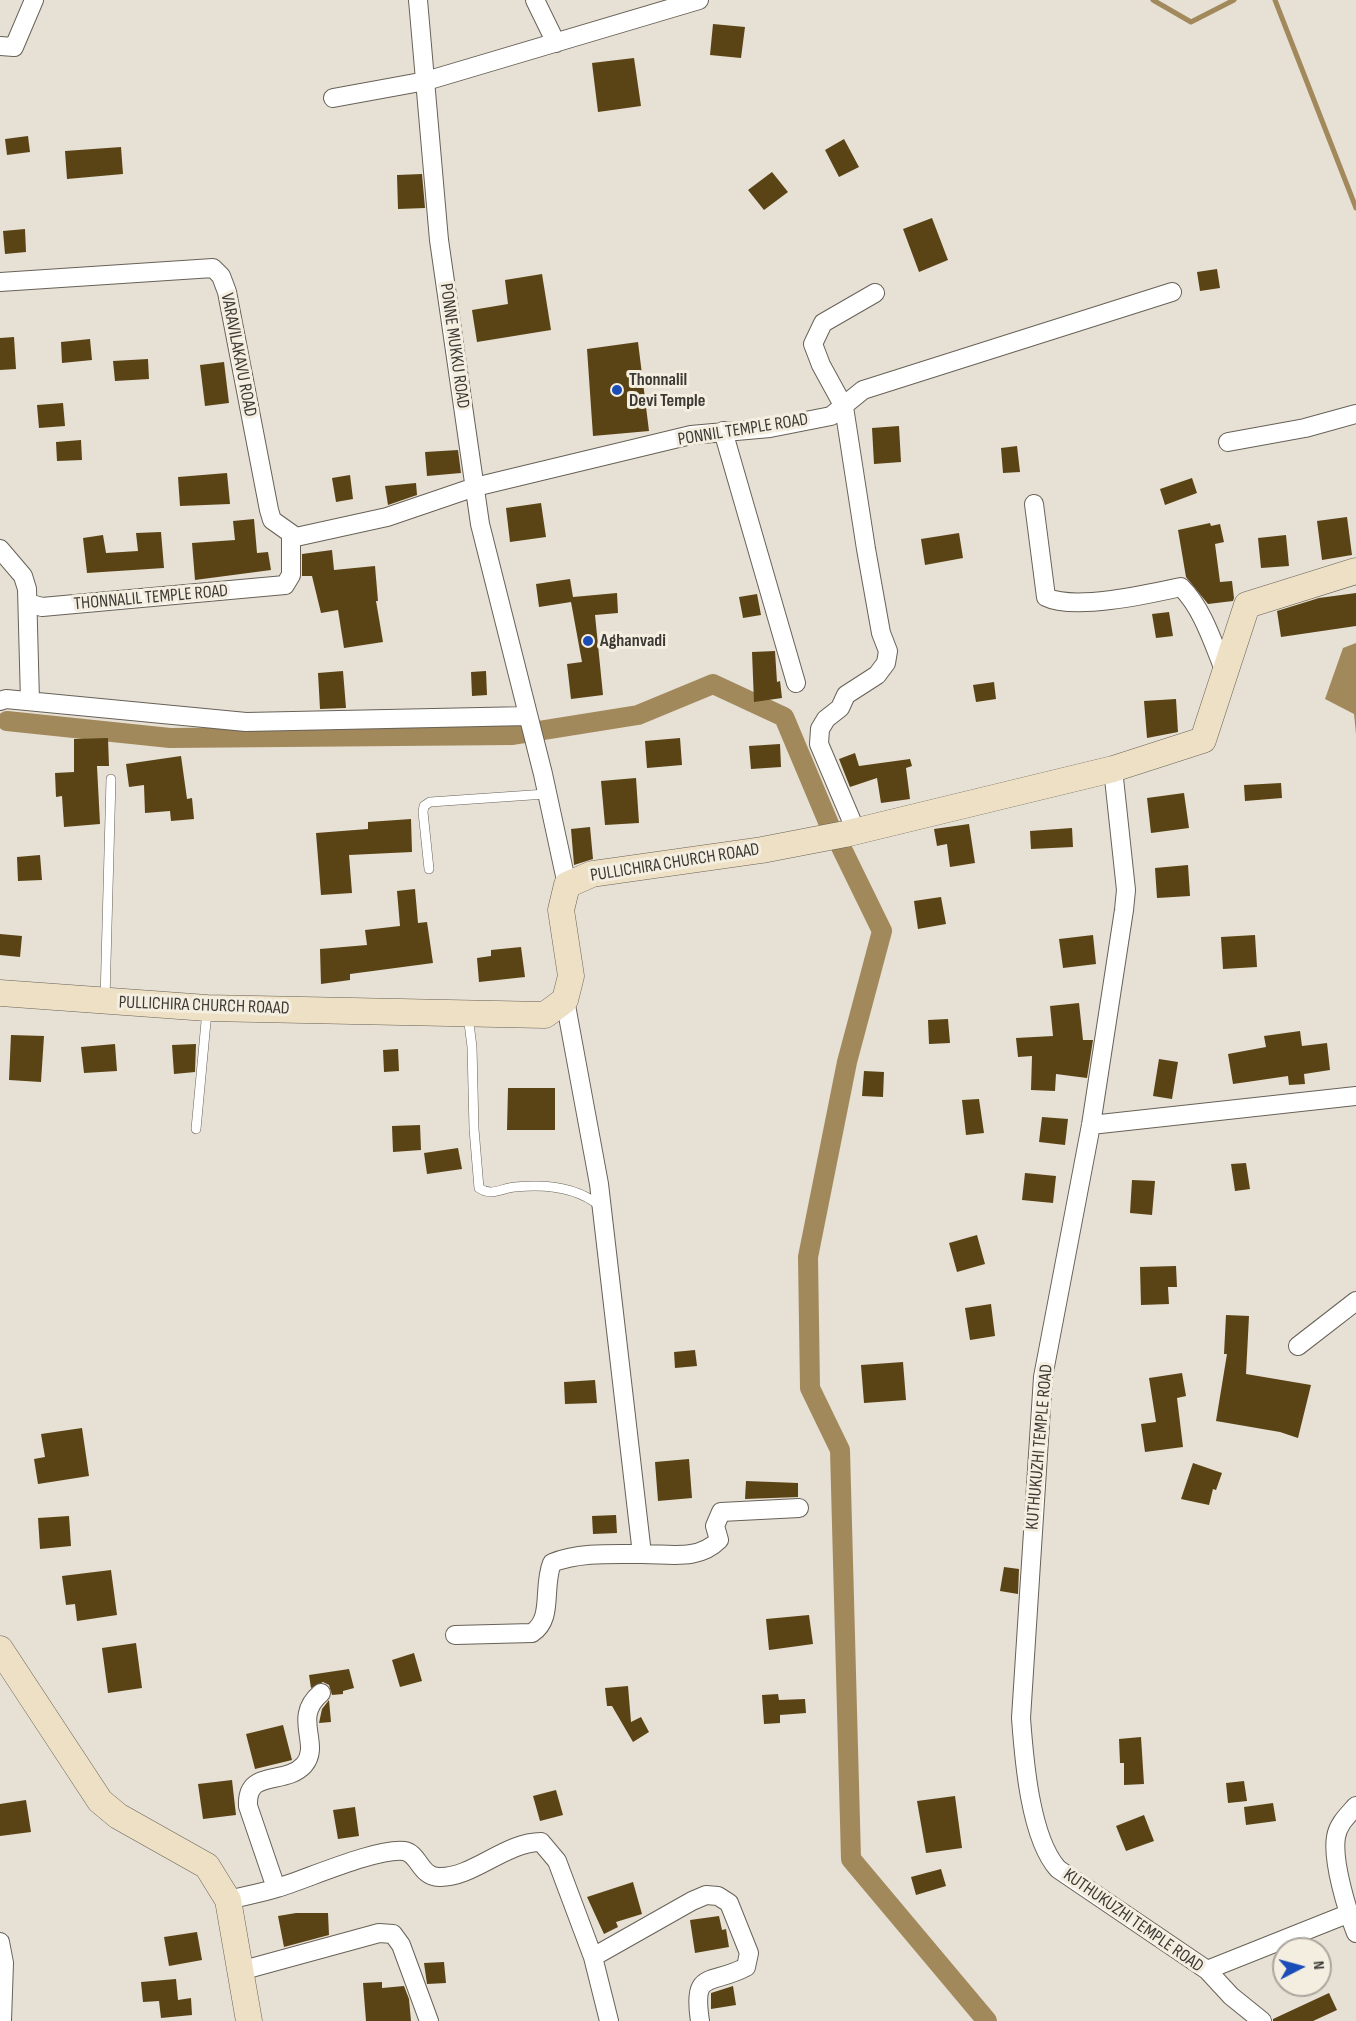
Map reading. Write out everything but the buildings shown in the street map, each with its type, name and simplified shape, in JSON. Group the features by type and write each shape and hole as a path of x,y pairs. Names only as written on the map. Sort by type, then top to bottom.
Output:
{"main road":[{"name":"PULLICHIRA CHURCH ROAAD","path":"0,993 207,1008 545,1015 565,1000 571,976 561,910 567,885 592,874 762,850 856,831 1113,769 1203,740 1247,605 1356,571"},
{"path":"0,1649 100,1801 118,1816 207,1866 228,1900 249,2021"}],"street":[{"path":"0,46 14,47 33,0"},
{"name":"PONNE MUKKU ROAD","path":"418,0 439,240 480,524 567,885"},
{"path":"535,0 556,43"},
{"path":"333,98 426,81 699,0"},
{"name":"VARAVILAKAVU ROAD","path":"0,282 213,268 222,276 228,292 272,520 294,535"},
{"name":"PONNIL TEMPLE ROAD","path":"475,487 691,435 770,428 831,416 863,390 1172,292"},
{"path":"856,831 819,744 820,729 826,719 840,708 846,695 877,675 886,663 888,651 881,633 844,407 821,366 813,345 823,323 875,293"},
{"path":"1228,442 1305,428 1356,414"},
{"path":"723,431 796,683"},
{"path":"294,535 387,517 475,487"},
{"path":"1034,504 1046,597 1056,602 1075,604 1181,587 1191,596 1200,613 1225,672"},
{"name":"THONNALIL TEMPLE ROAD","path":"28,603 42,607 285,585 291,575 294,535"},
{"path":"0,549 23,576 27,589 30,701"},
{"path":"0,701 6,699 30,701 246,722 528,716"},
{"name":"KUTHUKUZHI TEMPLE ROAD","path":"1113,769 1125,910 1090,1125 1043,1377 1021,1718 1025,1773 1044,1846 1058,1869 1207,1970 1231,1996 1262,2021"},
{"path":"565,1000 602,1208 642,1554"},
{"path":"1090,1125 1356,1096"},
{"path":"1298,1346 1356,1301"},
{"path":"455,1635 532,1633 540,1628 546,1615 546,1578 552,1563 562,1559 608,1554 697,1555 708,1551 719,1540 715,1526 721,1512 799,1508"},
{"path":"276,1888 248,1806 247,1793 254,1784 291,1774 304,1766 310,1756 307,1711 311,1701 321,1693"},
{"path":"1356,1806 1343,1820 1336,1835 1335,1853 1356,1934"},
{"path":"228,1900 276,1888 372,1856 402,1851 411,1853 424,1872 439,1877 471,1869 525,1843 541,1842 557,1860 593,1958 609,2021"},
{"path":"593,1958 692,1901 706,1895 718,1896 729,1903 749,1953 746,1967 708,1980 699,1987 696,1995 700,2021"},
{"path":"1207,1970 1350,1913"},
{"path":"240,1971 379,1933 393,1934 401,1945 429,2021"},
{"path":"0,1942 4,1963 2,2021"}],"lane":[{"path":"105,1002 111,779"},
{"path":"429,869 423,812 424,806 430,802 546,794"},
{"path":"196,1129 207,1008"},
{"path":"468,1013 472,1047 479,1188 491,1193 513,1187 557,1188 590,1198 602,1208"}],"shaded area":[{"path":"1356,643 1356,734 1354,714 1325,699 1343,648"}],"waterway":[{"path":"1153,0 1191,22 1234,0"},
{"path":"1275,0 1356,208"},
{"path":"7,721 170,738 513,735 638,715 713,684 784,717 829,824"},
{"path":"841,847 882,931 847,1062 808,1257 810,1388 840,1450 851,1859 987,2021"}],"place":[{"name":"Thonnalil Devi Temple","path":"617,390"},
{"name":"Aghanvadi","path":"588,641"}]}
